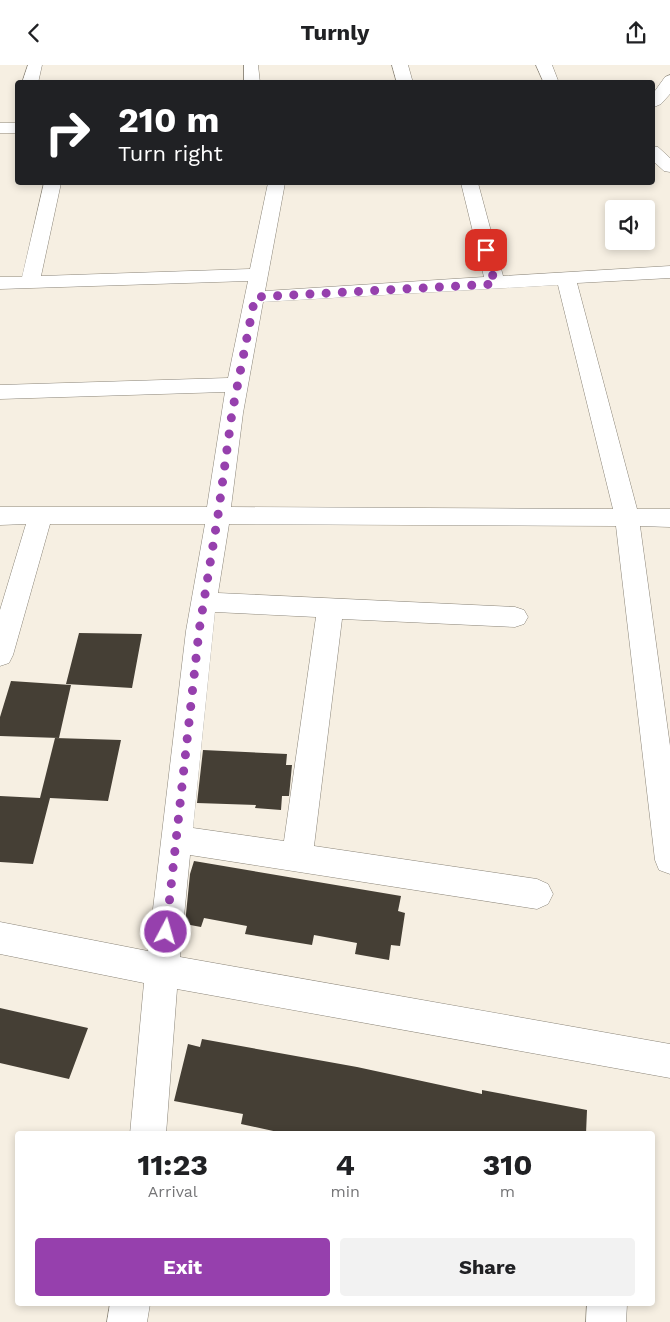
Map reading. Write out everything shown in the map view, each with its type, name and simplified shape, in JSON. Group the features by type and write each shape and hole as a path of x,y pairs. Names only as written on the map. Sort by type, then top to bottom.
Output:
{"street":[{"path":"31,80 35,65"},
{"path":"251,65 252,80"},
{"path":"400,65 404,80"},
{"path":"544,65 551,80"},
{"path":"655,101 667,89 670,80"},
{"path":"0,128 15,128"},
{"path":"655,154 670,167"},
{"path":"30,282 52,185"},
{"path":"148,1131 162,970 198,641 232,413 276,185"},
{"path":"470,185 495,284"},
{"path":"0,283 256,286 495,284 670,272"},
{"path":"566,279 627,517 670,860"},
{"path":"0,392 238,385"},
{"path":"0,516 218,515 670,518"},
{"path":"0,655 40,516"},
{"path":"204,602 515,617"},
{"path":"297,857 330,608"},
{"path":"176,839 537,894"},
{"path":"0,938 162,970 670,1061"},
{"path":"127,1322 130,1306"},
{"path":"606,1322 607,1306"}],"building":[{"path":"79,633 142,634 132,688 66,684"},
{"path":"11,681 71,685 59,738 0,736 0,717"},
{"path":"55,738 121,740 108,801 50,798 33,864 0,862 0,796 40,798"},
{"path":"203,750 287,754 286,765 292,765 289,796 282,796 281,810 255,808 256,805 197,803"},
{"path":"194,861 401,896 398,911 405,913 400,946 391,945 389,960 355,954 357,943 314,935 312,945 245,934 247,926 204,918 201,927 185,924 190,874"},
{"path":"0,1008 88,1028 69,1079 0,1063"},
{"path":"202,1039 357,1067 482,1094 482,1090 587,1110 586,1131 273,1131 241,1124 243,1114 174,1101 188,1044 200,1047"}],"route":[{"path":"166,932 199,631 232,413 255,297 495,284 486,250"}]}
